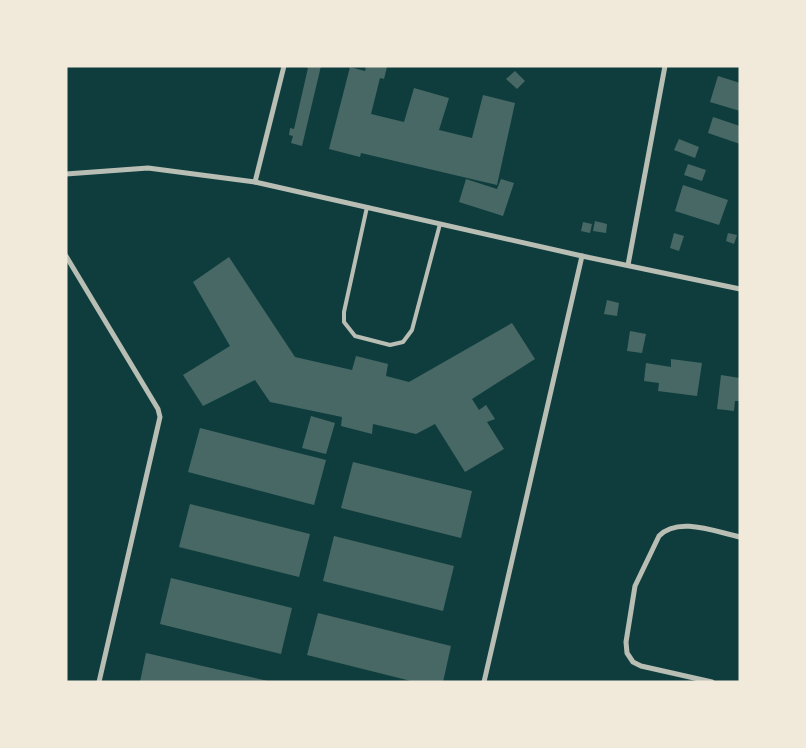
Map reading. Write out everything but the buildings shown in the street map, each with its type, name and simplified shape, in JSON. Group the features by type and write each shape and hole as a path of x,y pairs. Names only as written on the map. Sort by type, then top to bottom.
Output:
{"street":[{"path":"255,182 284,66"},
{"path":"628,265 666,66"},
{"path":"66,174 148,168 255,182 582,256 740,289"},
{"path":"66,256 158,409 160,417 99,682"},
{"path":"484,682 582,256"},
{"path":"712,682 641,666 633,662 627,653 626,642 636,586 659,536 664,531 673,527 684,526 740,537"}],"lane":[{"path":"367,207 344,312 344,322 355,336 390,345 403,342 412,330 440,224"}]}
